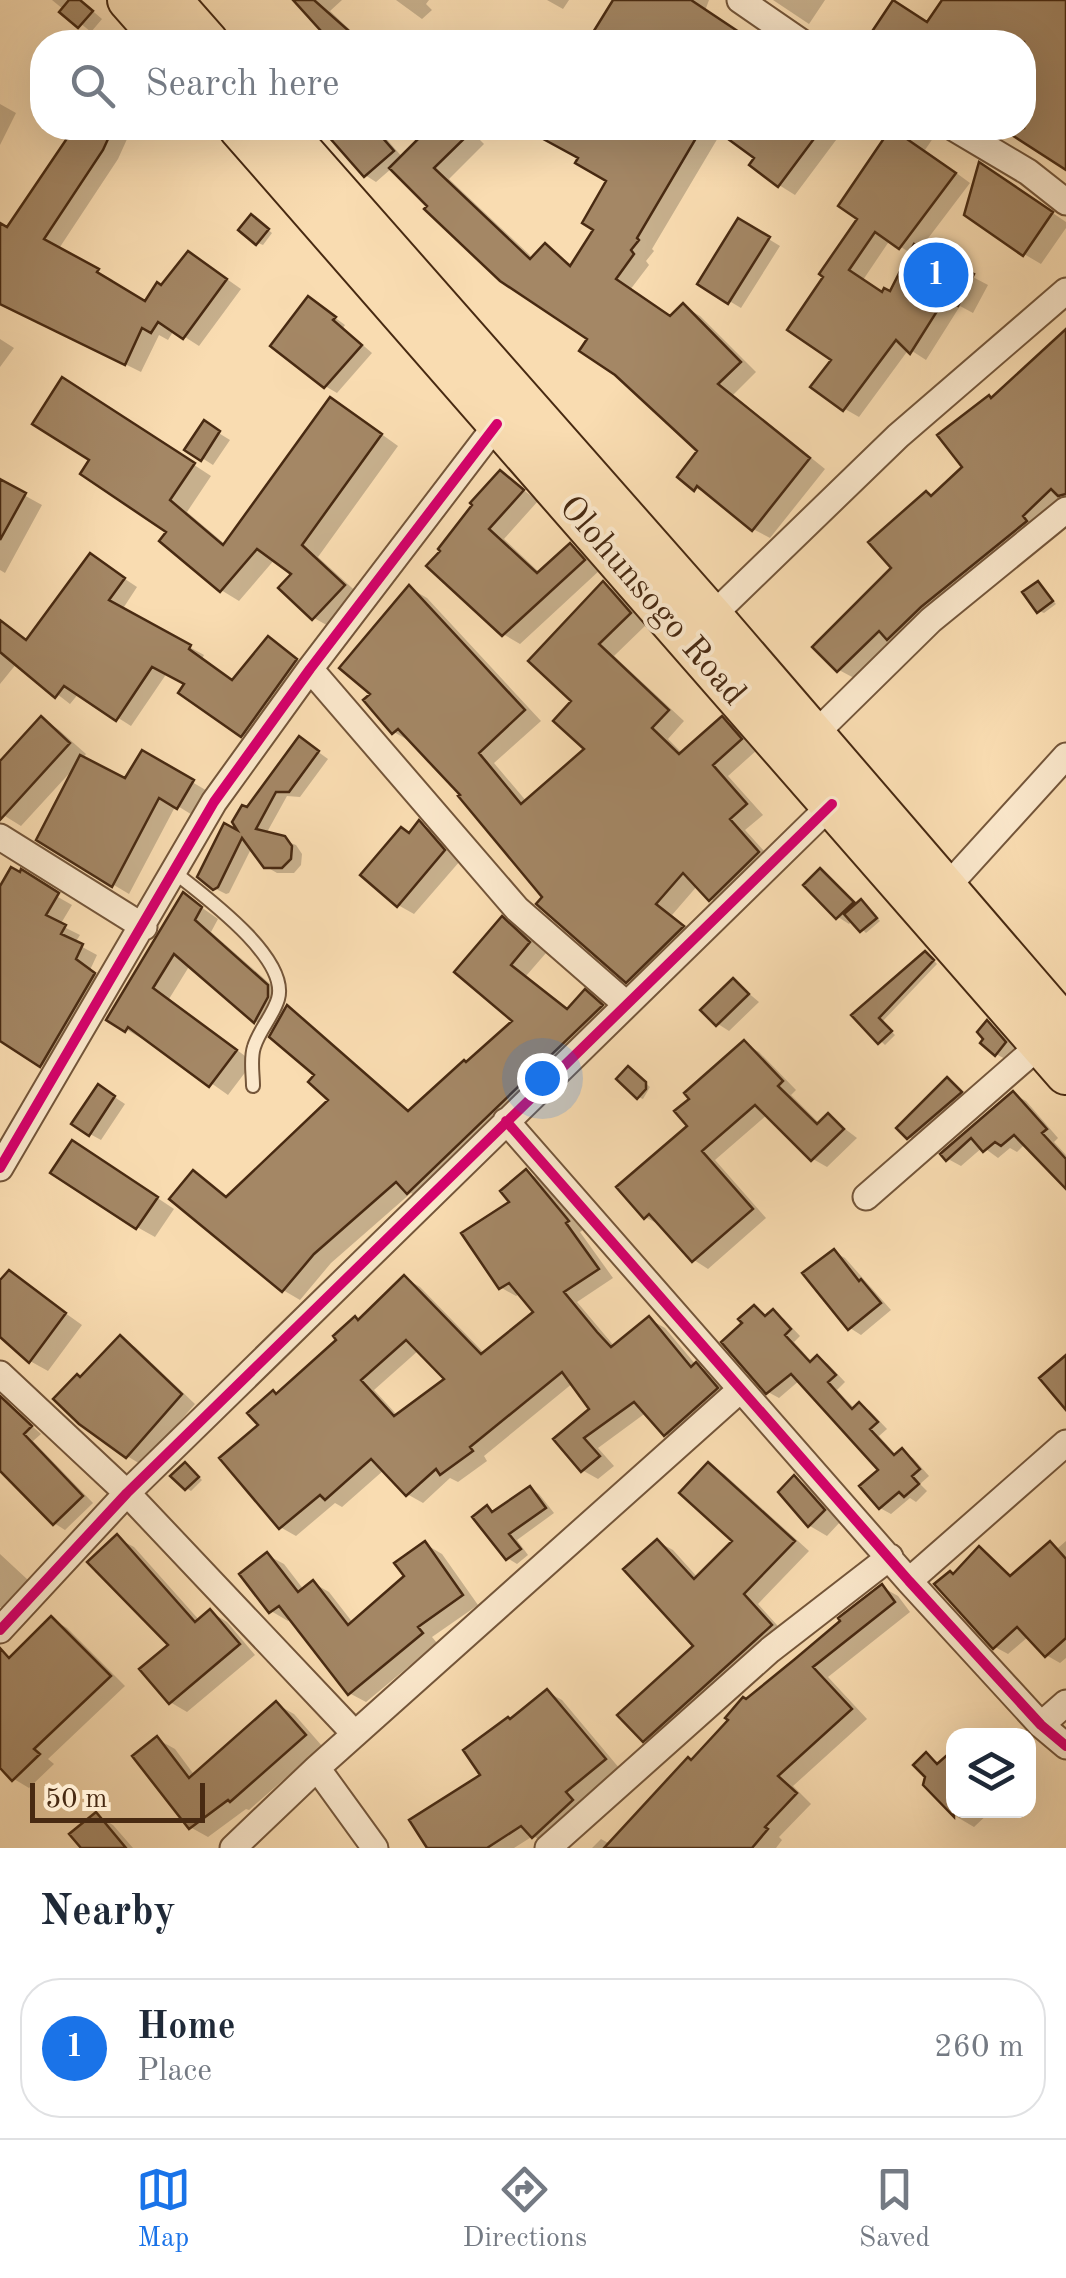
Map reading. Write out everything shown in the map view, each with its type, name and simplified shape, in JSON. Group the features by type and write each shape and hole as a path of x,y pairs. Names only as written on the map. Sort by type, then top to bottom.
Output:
{"main road":[{"path":"128,0 154,30"},
{"path":"170,0 197,30"},
{"name":"Olohunsogo Road","path":"250,140 832,804 1057,1049"},
{"name":"Olohunsogo Road","path":"293,140 712,616 945,889 1057,1049"}],"street":[{"path":"740,0 784,30"},
{"path":"974,140 1028,172 1066,202"},
{"path":"712,616 898,436 1066,291"},
{"path":"0,1168 214,802 310,668 497,424"},
{"path":"814,735 931,620 1066,510"},
{"path":"310,668 517,910 626,1004"},
{"path":"945,889 1066,756"},
{"path":"0,1630 126,1493 832,804"},
{"path":"0,837 144,927"},
{"path":"866,1197 1057,1049"},
{"path":"506,1121 909,1580 1066,1746"},
{"path":"0,1374 126,1493 355,1734"},
{"path":"233,1848 317,1768 740,1390"},
{"path":"909,1580 1066,1444"},
{"path":"548,1848 770,1650 890,1557"},
{"path":"1042,1724 1066,1703"},
{"path":"317,1768 375,1848"}],"lane":[{"path":"174,872 272,963 279,981 279,997 254,1045 253,1086"}],"building":[{"path":"69,0 80,0 93,11 78,28 59,12"},
{"path":"293,0 314,0 348,30 320,30"},
{"path":"613,0 691,0 736,30 594,30"},
{"path":"893,0 927,22 942,0 1066,0 1066,170 1020,140 1036,140 1036,30 873,30"},
{"path":"66,140 108,140 44,239 99,269 97,272 145,301 157,282 161,285 188,251 227,279 183,339 158,322 151,333 142,328 125,365 0,304 0,223 7,227"},
{"path":"332,140 384,140 394,151 364,177"},
{"path":"417,140 463,140 434,168 530,259 545,243 570,266 593,230 582,223 606,181 575,163 578,158 545,140 695,140 637,238 631,250 634,254 616,279 670,316 683,303 741,362 718,384 810,458 752,531 697,486 694,491 677,477 697,451 615,375 579,351 587,339 500,281 424,209 427,206 389,168"},
{"path":"729,140 813,140 778,187 749,165 754,158"},
{"path":"883,140 908,140 956,173 899,249 875,232 849,270 882,292 884,288 890,291 914,244 974,274 958,306 944,300 910,354 896,340 843,411 810,387 831,360 787,330 857,219 838,206"},
{"path":"979,162 1053,212 1023,256 964,215"},
{"path":"251,214 269,229 256,245 238,230"},
{"path":"738,218 770,237 728,304 697,284"},
{"path":"308,296 336,317 333,320 362,345 324,388 270,346"},
{"path":"1066,329 1066,494 1058,496 1051,489 1023,516 1027,521 921,607 887,640 879,631 837,672 812,647 891,568 868,542 926,491 931,496 962,467 937,435 989,395 991,398"},
{"path":"62,377 195,463 170,500 223,545 330,397 382,434 302,545 345,585 312,620 278,588 291,574 257,549 220,592 159,541 166,532 80,474 89,460 32,424"},
{"path":"204,420 220,431 201,461 184,450"},
{"path":"500,470 524,490 489,529 537,573 570,543 585,560 502,636 426,566 470,503"},
{"path":"0,479 26,493 0,540"},
{"path":"90,553 125,578 109,600 191,645 189,649 232,680 268,636 297,659 241,737 178,693 184,684 152,667 116,721 64,686 55,698 0,652 0,620 26,640"},
{"path":"603,581 631,613 599,644 669,710 652,728 679,754 722,716 742,739 713,765 747,804 730,819 759,852 709,901 683,873 656,904 684,926 626,983 536,904 542,897 460,795 398,729 392,734 363,700 370,694 339,668 409,585 525,710 479,753 521,804 584,749 553,721 571,701 528,661"},
{"path":"1038,581 1053,601 1037,613 1022,592"},
{"path":"41,716 70,743 0,820 0,761"},
{"path":"299,736 319,751 289,792 276,792 256,829 285,836 292,846 291,859 282,868 264,868 242,838 213,890 197,877 224,823 237,830 232,822 242,805 247,807"},
{"path":"142,750 194,780 177,809 159,798 112,887 36,840 80,755 125,778"},
{"path":"419,820 445,850 397,907 360,875 401,827 409,833"},
{"path":"11,867 20,872 21,869 59,893 46,915 66,925 61,934 83,944 76,959 95,973 40,1067 0,1041 0,886"},
{"path":"820,868 854,902 836,919 803,885"},
{"path":"183,892 202,907 195,920 268,985 268,997 254,1023 174,954 153,988 237,1050 209,1087 128,1027 125,1032 106,1020"},
{"path":"861,899 877,918 860,932 844,914"},
{"path":"502,916 530,942 511,965 567,1009 585,989 603,1005 407,1194 396,1182 314,1254 282,1292 169,1199 193,1170 226,1197 328,1100 308,1082 314,1075 269,1037 287,1005 408,1111 466,1062 512,1021 454,972"},
{"path":"925,951 934,960 879,1018 892,1031 878,1044 851,1015"},
{"path":"733,978 749,994 716,1026 700,1010"},
{"path":"987,1020 1006,1042 995,1056 980,1043 983,1039 977,1032"},
{"path":"744,1040 783,1081 778,1086 817,1124 828,1113 844,1129 811,1161 755,1105 702,1151 753,1209 692,1262 649,1214 644,1219 616,1187 687,1126 674,1111 689,1099 684,1093"},
{"path":"628,1066 646,1082 646,1089 637,1099 616,1079"},
{"path":"947,1077 962,1092 907,1139 896,1128"},
{"path":"98,1084 115,1096 89,1136 71,1124"},
{"path":"1013,1091 1047,1129 1042,1133 1066,1159 1066,1189 1014,1135 1001,1146 995,1142 983,1152 971,1138 946,1161 940,1154"},
{"path":"72,1140 158,1197 136,1229 50,1173"},
{"path":"526,1169 569,1221 566,1223 599,1269 564,1292 611,1347 649,1316 691,1367 696,1362 718,1388 664,1436 634,1402 584,1438 600,1456 581,1472 553,1439 589,1409 562,1372 470,1447 473,1451 440,1475 436,1469 406,1496 371,1459 325,1500 320,1495 279,1529 219,1458 258,1425 247,1413 273,1390 276,1394 336,1340 333,1336 355,1316 358,1320 404,1275 481,1354 533,1312 509,1283 499,1289 461,1233 509,1202 500,1191","holes":["406,1340 444,1379 394,1416 361,1380"]},
{"path":"834,1249 881,1303 848,1330 802,1273"},
{"path":"9,1270 66,1313 29,1363 0,1337 0,1280"},
{"path":"754,1305 765,1316 773,1309 791,1329 785,1335 810,1362 817,1355 836,1375 828,1382 852,1409 859,1402 878,1422 870,1429 894,1455 902,1448 920,1469 912,1476 919,1484 904,1497 899,1492 879,1509 859,1486 878,1470 791,1374 766,1394 721,1342 742,1323 738,1319"},
{"path":"120,1335 182,1394 126,1458 79,1424 53,1399"},
{"path":"1066,1355 1066,1410 1039,1378"},
{"path":"0,1396 32,1426 24,1434 83,1496 53,1525 0,1471"},
{"path":"185,1462 199,1477 185,1490 170,1476"},
{"path":"708,1462 795,1541 744,1594 772,1625 643,1742 617,1715 693,1646 623,1569 657,1539 694,1579 732,1541 679,1493"},
{"path":"794,1475 825,1510 808,1527 778,1492"},
{"path":"530,1486 546,1508 509,1534 521,1549 506,1560 472,1517 487,1505 492,1512"},
{"path":"117,1534 195,1622 210,1609 240,1644 169,1704 139,1669 168,1645 87,1562"},
{"path":"425,1541 463,1595 418,1627 423,1633 348,1695 279,1606 269,1613 239,1574 267,1552 298,1592 313,1580 348,1625 404,1576 394,1563"},
{"path":"1050,1541 1066,1559 1066,1638 1045,1657 1017,1627 993,1649 934,1584 950,1571 953,1574 979,1546 1010,1576"},
{"path":"882,1584 895,1602 813,1667 852,1709 778,1776 797,1793 765,1827 768,1829 752,1848 604,1848 728,1720 725,1718 743,1697 746,1699"},
{"path":"51,1616 111,1676 34,1749 40,1754 12,1781 0,1768 0,1648 9,1658"},
{"path":"547,1689 606,1759 566,1792 573,1800 532,1838 521,1826 487,1848 427,1848 409,1820 480,1775 463,1750"},
{"path":"276,1701 306,1735 230,1802 189,1829 132,1756 157,1736 189,1778"},
{"path":"926,1752 937,1764 946,1756 946,1809 923,1785 925,1777 913,1765"},
{"path":"96,1812 126,1848 81,1848 69,1834"}],"cycle path":[{"path":"0,1168 214,802 497,424"},
{"path":"0,1630 127,1493 832,804"},
{"path":"506,1121 909,1581 1041,1725 1066,1746"}],"place":[{"name":"Home","path":"936,275"}]}
